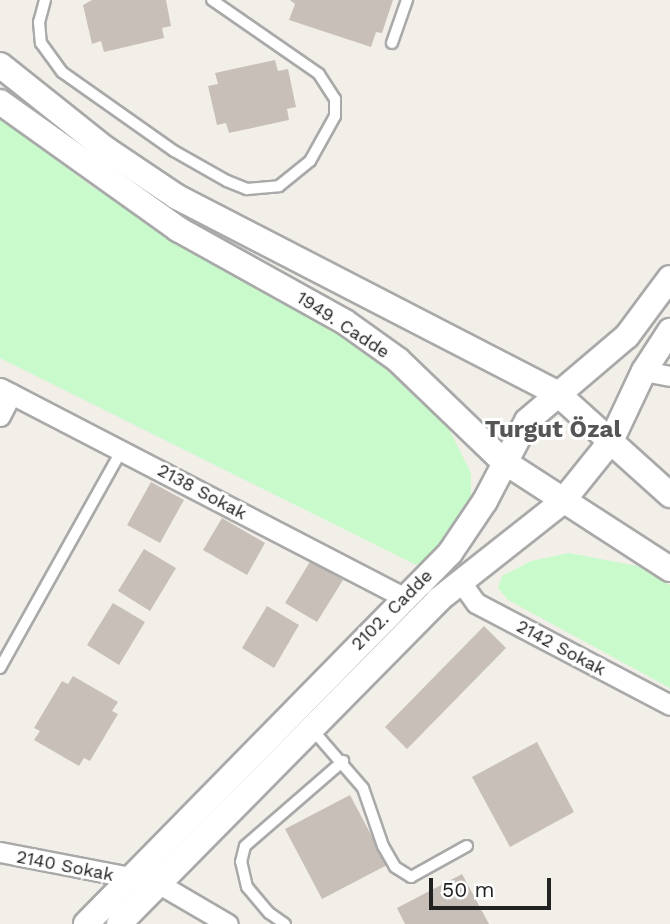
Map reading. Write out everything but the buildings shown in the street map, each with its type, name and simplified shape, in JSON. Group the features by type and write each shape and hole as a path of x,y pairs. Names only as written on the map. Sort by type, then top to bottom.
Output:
{"street":[{"name":"1949. Cadde","path":"0,65 96,141 177,197 558,394 670,495"},
{"name":"1949. Cadde","path":"0,102 178,229 345,322 398,360 503,461 562,502 670,569"},
{"name":"2102. Cadde","path":"86,924 450,553 485,501 503,461 527,421 627,336 670,278"},
{"name":"2102. Cadde","path":"118,924 156,882 460,581 562,502 611,441 644,371 670,331"},
{"path":"644,371 670,376"},
{"path":"0,416 6,391"},
{"name":"2138 Sokak","path":"6,391 404,597"},
{"name":"2142 Sokak","path":"460,581 476,603 670,705"},
{"name":"2140 Sokak","path":"0,852 156,882"},
{"path":"156,882 228,924"}],"lane":[{"path":"42,1 41,43 62,72 174,151 227,181 258,189 279,186 310,161 335,116 335,99 319,74 212,0"},
{"path":"392,43 407,0"},
{"path":"0,668 122,450"},
{"path":"311,727 343,761 363,788 383,846 396,867 411,877 467,846"},
{"path":"285,924 269,913 247,887 241,862 245,846 343,761"}],"green space":[{"path":"0,118 94,188 312,313 373,358 446,423 471,473 471,506 433,567 414,564 0,358"},
{"path":"569,553 637,566 670,585 670,688 508,600 498,588 502,576 531,561"}],"district":[{"name":"Turgut Özal","path":"553,430"}]}
